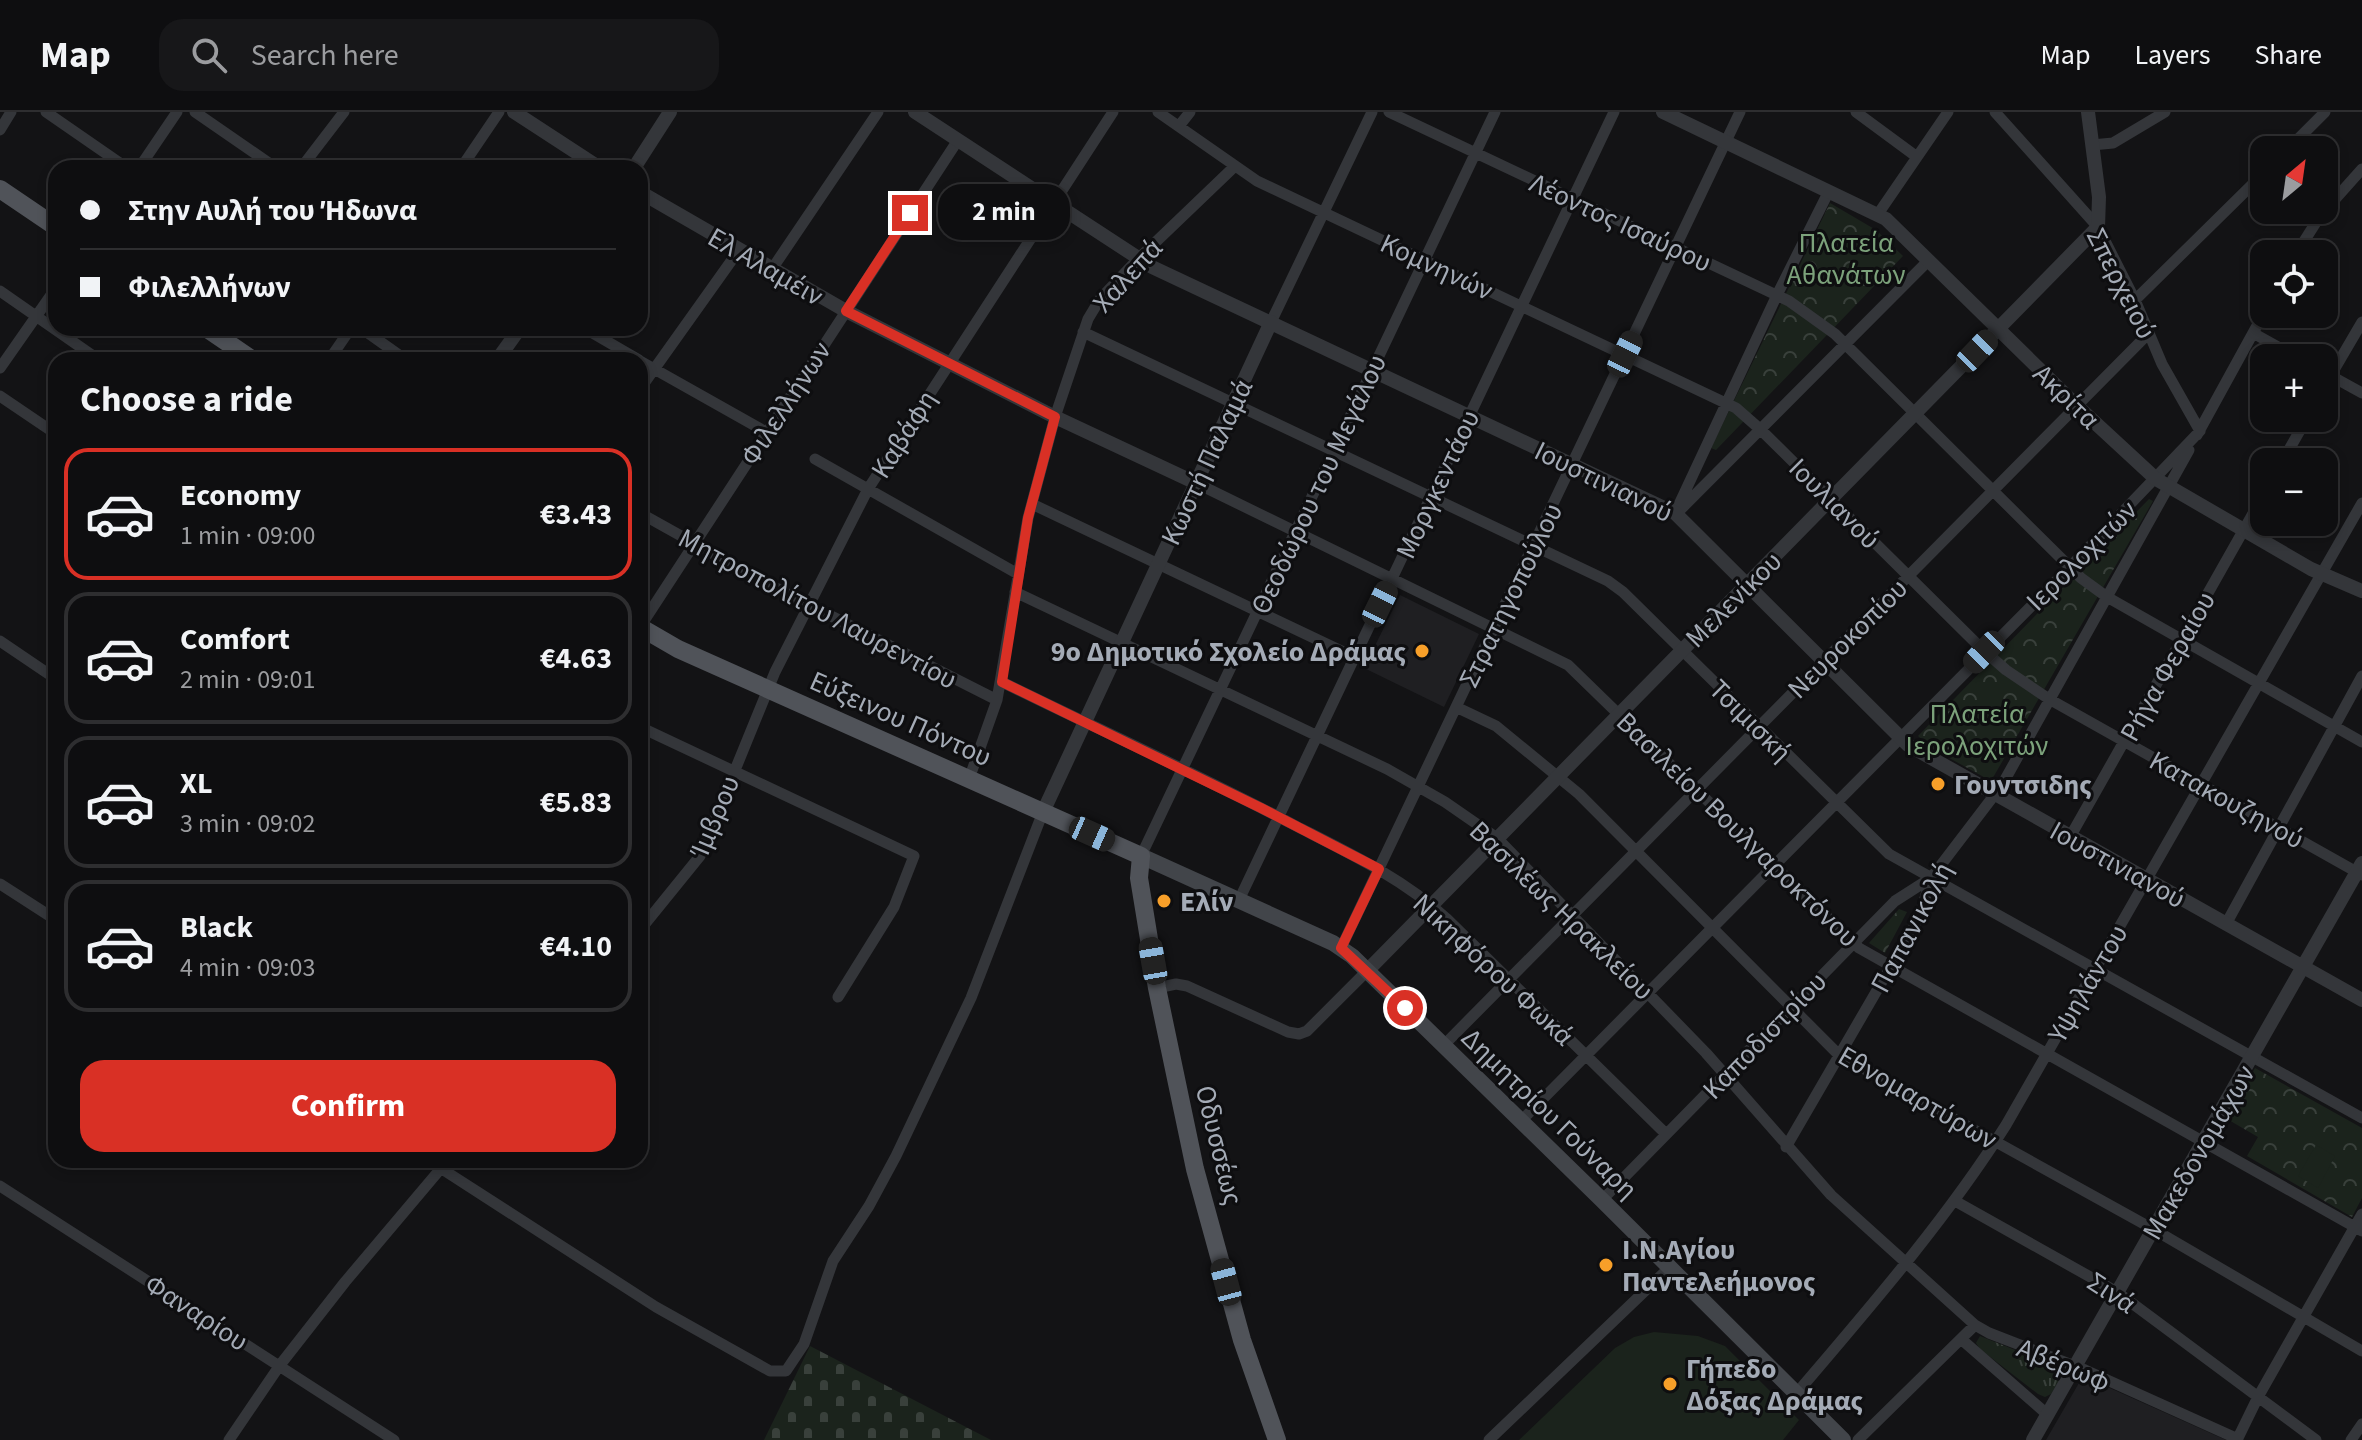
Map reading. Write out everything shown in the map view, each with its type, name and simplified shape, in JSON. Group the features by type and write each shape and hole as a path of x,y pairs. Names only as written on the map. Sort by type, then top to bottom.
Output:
{"main road":[{"path":"0,189 48,222"},
{"path":"218,336 241,352"},
{"name":"Εύξεινου Πόντου","path":"648,632 667,644 1141,856"},
{"name":"Δημητρίου Γούναρη","path":"1141,856 1341,948 1444,1045 1843,1440"},
{"name":"Οδυσσέως","path":"1141,856 1139,878 1157,988 1195,1169 1242,1340 1277,1440"}],"street":[{"path":"0,130 11,112"},
{"path":"46,112 115,160"},
{"path":"144,160 177,112"},
{"path":"195,112 264,160"},
{"path":"307,160 344,112"},
{"path":"466,160 499,112"},
{"path":"514,112 588,160"},
{"path":"639,160 670,112"},
{"path":"772,269 878,112"},
{"name":"Ιουστινιανού","path":"915,112 1138,259 1675,513 1900,738 1928,758 2362,1000"},
{"name":"Καβάφη","path":"768,689 868,489 1113,112"},
{"name":"Κομνηνών","path":"1158,112 1234,167 1726,403"},
{"path":"1179,126 1190,112"},
{"name":"Κωστή Παλαμά","path":"1043,812 1372,112"},
{"name":"Λέοντος Ισαύρου","path":"1389,112 1777,295 1820,322 2069,568 2107,597 2362,742"},
{"name":"Θεοδώρου του Μεγάλου","path":"1141,856 1495,112"},
{"name":"Μοργκεντάου","path":"1239,900 1614,112"},
{"name":"Ακρίτα","path":"1663,112 1878,214 2161,483 2311,569 2362,591"},
{"name":"Στρατηγοπούλου","path":"1341,948 1740,112"},
{"path":"1856,112 1917,157"},
{"path":"1878,214 1948,112"},
{"name":"Σπερχειού","path":"1995,112 2098,227 2200,431"},
{"path":"2088,112 2099,197 2098,227"},
{"path":"2092,145 2113,143 2165,112"},
{"path":"2301,136 2325,112"},
{"name":"Φιλελλήνων","path":"648,615 958,140"},
{"name":"Χαλεπά","path":"969,779 1002,682 1032,504 1055,417 1083,332 1100,299 1234,167"},
{"path":"2305,240 2320,216 2362,169"},
{"path":"2135,300 2250,187"},
{"path":"1675,513 1829,191"},
{"name":"Ελ Αλαμέιν","path":"648,197 846,311 947,364 1196,483"},
{"name":"Μελενίκου","path":"1367,971 2098,227"},
{"path":"648,378 739,250"},
{"path":"1675,513 1927,262"},
{"path":"0,291 48,324"},
{"path":"0,368 48,300"},
{"path":"2338,358 2362,322"},
{"name":"Ιερολοχιτών","path":"1521,1121 1984,652 2161,483 2200,431 2256,328"},
{"name":"Τσιμισκή","path":"1083,332 1617,587 1885,851 2362,1118"},
{"name":"Νευροκοπίου","path":"1444,1045 2149,333"},
{"path":"2253,333 2273,344"},
{"path":"65,336 88,352"},
{"path":"372,336 395,352"},
{"path":"598,336 625,352"},
{"path":"648,365 766,432"},
{"path":"2338,380 2362,393"},
{"path":"0,396 48,429"},
{"name":"Ιουλιανού","path":"1726,403 1743,413 1761,430 1984,652 2049,699"},
{"path":"815,459 1018,574"},
{"name":"Βασιλείου Βουλγαροκτόνου","path":"1196,483 1568,665 1853,944 2358,1229"},
{"name":"Ιερολοχιτών","path":"1995,795 2107,597 2161,483"},
{"name":"Υψηλάντου","path":"1796,1394 1955,1201 1995,1142 2362,503"},
{"path":"1032,504 1354,657"},
{"name":"Μητροπολίτου Λαυρεντίου","path":"648,518 809,605 997,700"},
{"name":"Ρήγα Φεραίου","path":"2070,837 2250,519"},
{"name":"Βασιλέως Ηρακλείου","path":"1015,592 1419,786 1497,838 1648,993 1831,1195 1905,1264"},
{"path":"0,641 48,674"},
{"path":"2226,924 2362,676"},
{"name":"Νικηφόρου Φωκά","path":"1002,682 1379,869 1431,905 1666,1134"},
{"name":"Ίμβρου","path":"648,920 696,861 768,689"},
{"name":"Κατακουζηνού","path":"2049,699 2360,870"},
{"name":"Εθνομαρτύρων","path":"1456,707 1496,726 1558,776 1839,1055 2153,1229 2362,1351"},
{"path":"648,731 914,856 894,907 838,997"},
{"name":"Παπανικολή","path":"1786,1147 1922,913 1931,878 1995,795"},
{"path":"450,1168 656,1307 770,1371 786,1371 804,1344 833,1261 869,1206 896,1156 971,998 1043,812"},
{"name":"Μακεδονομάχων","path":"2033,1440 2360,870"},
{"name":"Καποδιστρίου","path":"1602,1200 1895,901 1931,878"},
{"path":"0,884 48,915"},
{"path":"1157,988 1176,984 1187,986 1288,1032 1299,1034 1307,1031 1367,971"},
{"path":"229,1440 280,1365 441,1168"},
{"name":"Φαναρίου","path":"0,1186 394,1440"},
{"name":"Σινά","path":"1955,1201 2117,1292 2316,1440"},
{"path":"2238,1439 2258,1397 2358,1229 2362,1214"},
{"name":"Αβέρωφ","path":"1905,1264 1975,1325 1989,1333 2075,1367 2238,1439"},
{"path":"1489,1440 1670,1267"},
{"path":"1858,1440 1975,1325"},
{"path":"1961,1339 2048,1415"},
{"path":"2351,1440 2362,1424"}],"shaded area":[{"name":"9ο Δημοτικό Σχολείο Δράμας","path":"1400,595 1479,634 1444,707 1364,668"},
{"path":"2083,1376 2226,1440 2046,1440"}],"green space":[{"name":"Πλατεία Αθανάτων","path":"1830,203 1876,230 1903,256 1716,450 1711,448"},
{"name":"Πλατεία Ιερολοχιτών","path":"2149,499 2153,501 1991,781 1933,749 1918,736"},
{"path":"1899,909 1907,912 1885,953 1869,943"},
{"path":"2255,1068 2362,1128 2362,1198 2352,1217 2247,1156 2258,1137 2227,1119"},
{"path":"2316,1145 2335,1156 2318,1188 2298,1176"},
{"name":"Γήπεδο Δόξας Δράμας","path":"1654,1332 1698,1336 1725,1346 1799,1420 1783,1440 1519,1440 1615,1348 1634,1337"},
{"path":"1980,1336 2060,1368 2062,1376 2051,1394 2045,1397 2038,1394 1980,1349 1976,1343"},
{"path":"810,1346 991,1440 764,1440"}],"place":[{"name":"9ο Δημοτικό Σχολείο Δράμας","path":"1422,651"},
{"name":"Γουντσιδης","path":"1938,784"},
{"name":"Ελίν","path":"1164,901"},
{"name":"Ι.Ν.Αγίου Παντελεήμονος","path":"1606,1265"},
{"name":"Γήπεδο Δόξας Δράμας","path":"1670,1384"}],"route":[{"path":"910,213 846,311 1055,417 1028,518 1002,682 1379,869 1341,948 1405,1008"}]}
